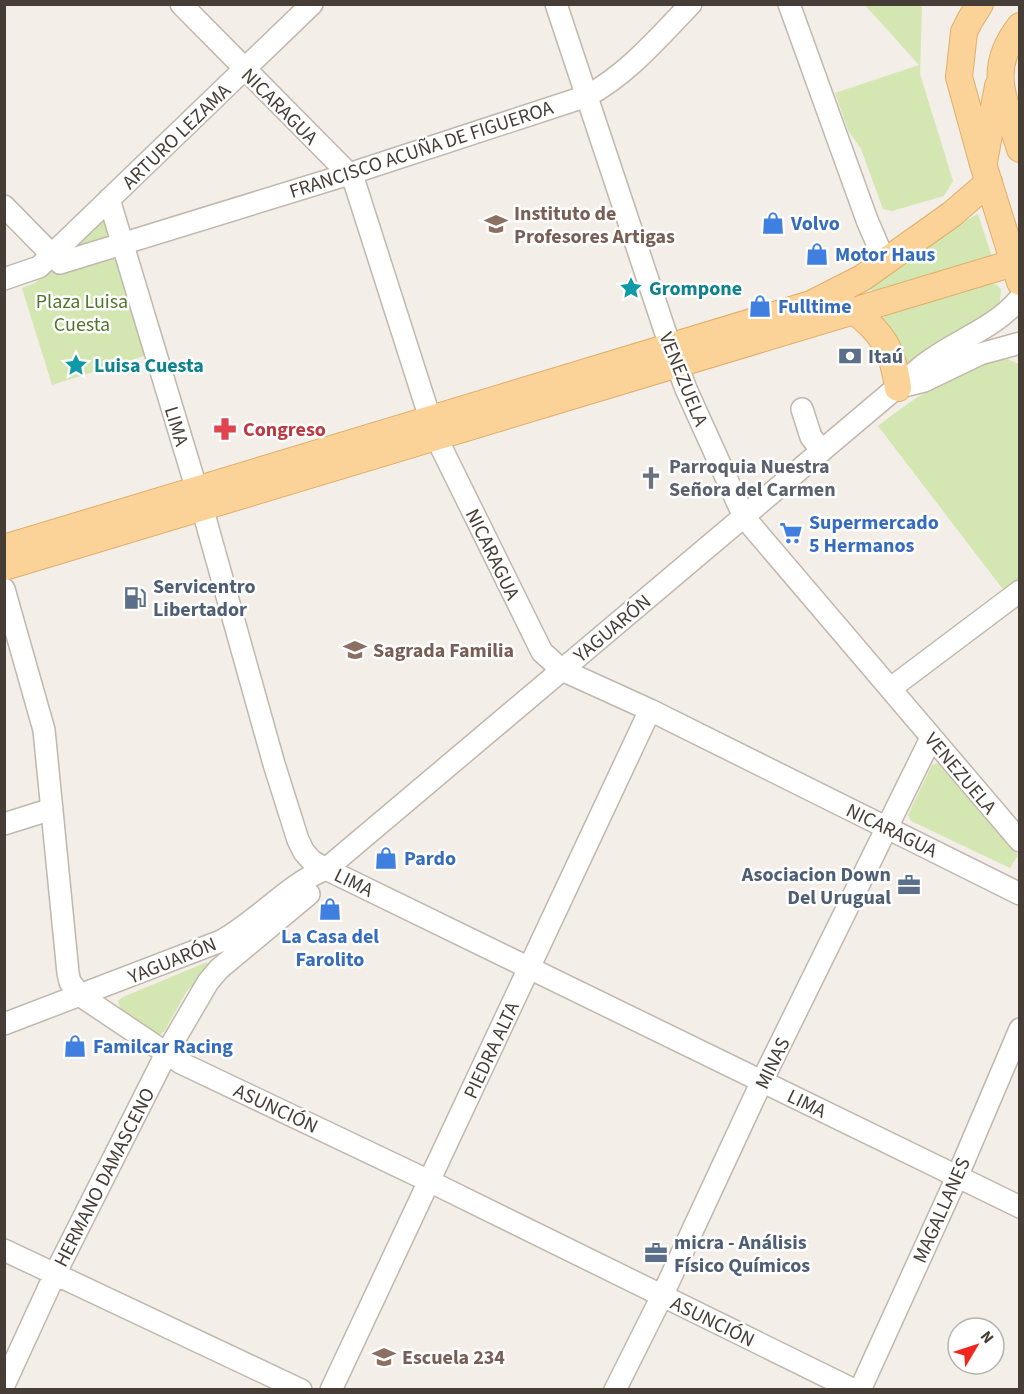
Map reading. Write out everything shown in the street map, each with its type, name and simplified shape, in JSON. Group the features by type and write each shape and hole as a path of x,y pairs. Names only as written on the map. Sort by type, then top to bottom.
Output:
{"main road":[{"path":"4,548 199,498 673,355 1016,272 959,77 964,32 977,6"},
{"path":"673,355 811,304 860,279 952,214 986,173 1002,56 1010,38 1020,26"},
{"path":"999,80 1020,149"},
{"path":"853,310 872,324 881,335 895,365 898,388"},
{"path":"4,567 199,498"}],"street":[{"name":"NICARAGUA","path":"181,4 349,174 355,184 433,428 542,652 562,670 650,710 1020,894"},
{"name":"ARTURO LEZAMA","path":"45,261 312,4"},
{"name":"VENEZUELA","path":"556,4 673,355 744,517 1020,842"},
{"name":"FRANCISCO ACUÑA DE FIGUEROA","path":"45,261 60,263 349,174 587,96 626,70 691,4"},
{"path":"789,4 867,220 885,262"},
{"name":"LIMA","path":"110,199 199,498 270,753 298,840 312,861 1020,1207"},
{"path":"4,206 45,261 4,279"},
{"name":"YAGUARÓN","path":"4,1024 81,996 234,934 302,883 326,869 933,357 997,320 1020,298"},
{"name":"YAGUARÓN","path":"898,388 924,381 980,354 1020,343"},
{"path":"802,409 811,437 822,451"},
{"name":"ASUNCIÓN","path":"4,589 44,730 69,978 81,996 166,1054 192,1068 854,1389"},
{"path":"891,688 1020,591"},
{"name":"PIEDRA ALTA","path":"330,1389 650,710"},
{"name":"MINAS","path":"615,1389 662,1296 762,1081 931,738"},
{"path":"4,824 52,809"},
{"name":"YAGUARÓN","path":"213,974 303,899 320,881 326,869"},
{"name":"HERMANO DAMASCENO","path":"4,1384 54,1274 166,1054 213,974"},
{"name":"MAGALLANES","path":"860,1389 957,1177 1020,1029"},
{"path":"4,1250 301,1389"}],"green space":[{"path":"865,5 922,5 920,74 953,181 944,196 892,211 883,209 861,149 848,130 835,93 919,65"},
{"path":"978,214 992,257 874,293 869,287 959,224"},
{"name":"Plaza Luisa Cuesta","path":"105,218 147,355 52,385 22,288 35,283 101,219"},
{"path":"988,283 996,284 1001,289 1000,301 993,311 902,366 874,317"},
{"path":"1005,358 1019,364 1019,581 1005,592 878,426 938,385 969,370"},
{"path":"938,763 944,766 1018,855 1010,868 911,821 908,815 932,765"},
{"path":"207,962 209,968 186,992 164,1032 157,1036 121,1011 118,1001 123,997"}],"place":[{"name":"Volvo","path":"773,223"},
{"name":"Instituto de Profesores Artigas","path":"496,224"},
{"name":"Motor Haus","path":"817,254"},
{"name":"Grompone","path":"631,288"},
{"name":"Fulltime","path":"760,306"},
{"name":"Itaú","path":"850,356"},
{"name":"Luisa Cuesta","path":"76,365"},
{"name":"Congreso","path":"225,429"},
{"name":"Parroquia Nuestra Señora del Carmen","path":"651,478"},
{"name":"Supermercado 5 Hermanos","path":"791,533"},
{"name":"Servicentro Libertador","path":"135,598"},
{"name":"Sagrada Familia","path":"355,650"},
{"name":"Pardo","path":"386,858"},
{"name":"Asociacion Down Del Urugual","path":"909,885"},
{"name":"La Casa del Farolito","path":"330,909"},
{"name":"Familcar Racing","path":"75,1046"},
{"name":"micra - Análisis Físico Químicos","path":"656,1253"},
{"name":"Escuela 234","path":"384,1357"}]}
